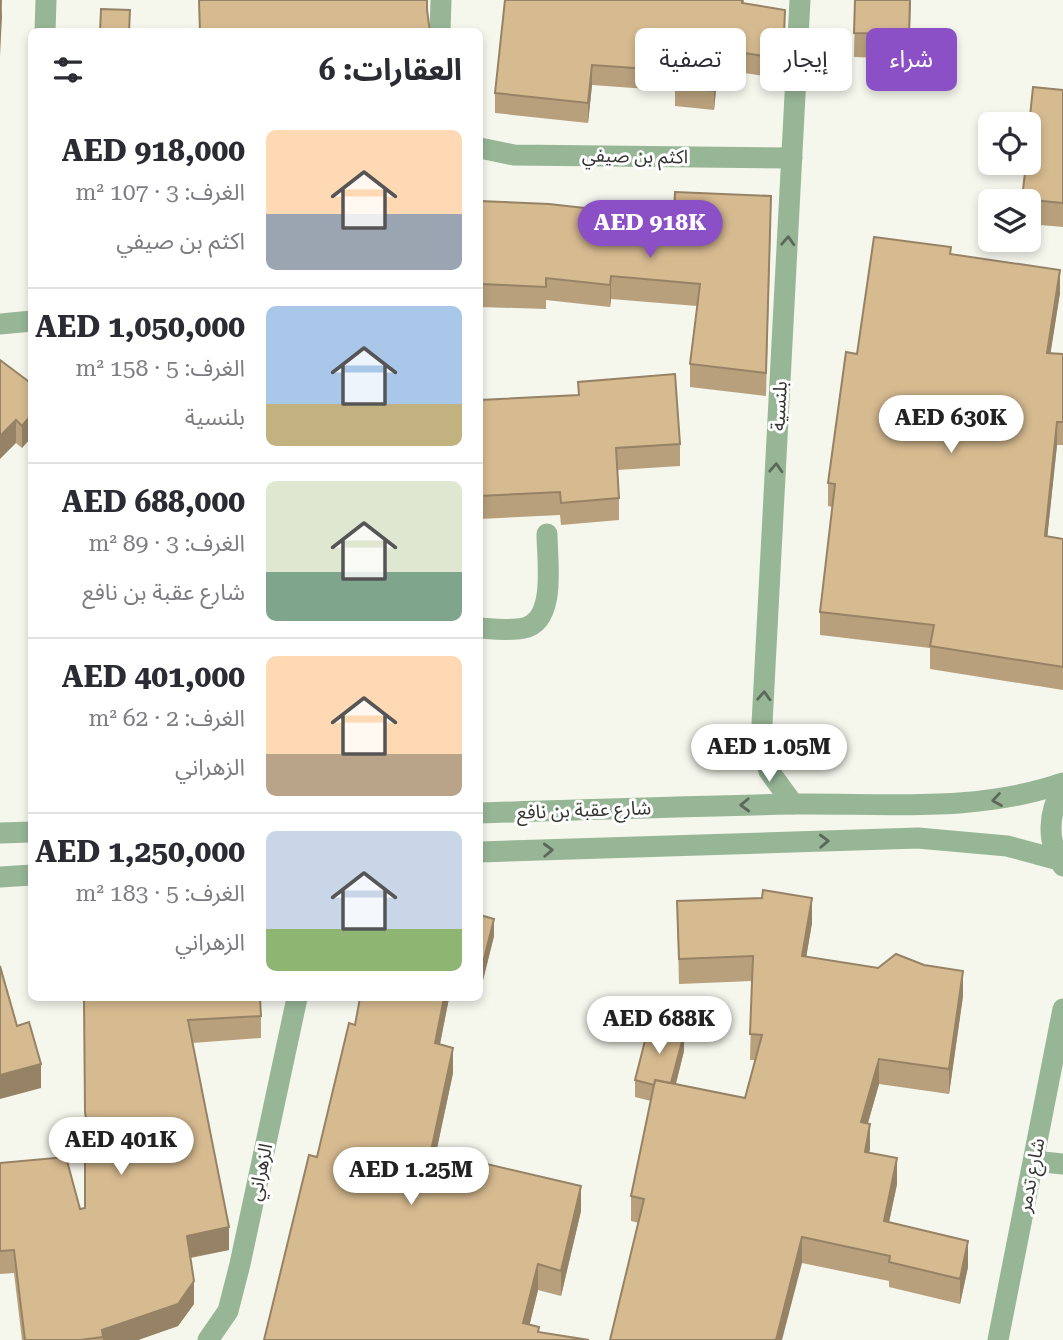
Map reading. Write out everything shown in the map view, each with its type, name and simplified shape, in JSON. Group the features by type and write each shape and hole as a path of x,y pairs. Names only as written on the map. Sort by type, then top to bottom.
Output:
{"street":[{"path":"45,28 46,0"},
{"path":"440,28 441,0"},
{"name":"بلنسية","path":"793,804 769,771 761,743 800,0"},
{"name":"اكثم بن صيفي","path":"483,149 514,155 792,158"},
{"path":"0,324 28,321"},
{"path":"483,628 526,628 539,620 546,606 547,534"},
{"path":"1061,863 1052,840 1051,820 1063,785"},
{"name":"شارع عقبة بن نافع","path":"483,813 793,804 983,803 1026,796 1063,785"},
{"path":"0,833 28,832"},
{"name":"شارع عقبة بن نافع","path":"483,852 918,838 1007,846 1061,863"},
{"path":"0,877 28,875"},
{"name":"الزهراني","path":"208,1340 228,1311 296,1001"},
{"name":"شارع تدمر","path":"998,1340 1063,1009"},
{"path":"1034,1161 1063,1164"}],"building":[{"path":"199,0 427,0 429,28 200,28"},
{"path":"505,0 742,0 742,3 785,10 784,28 760,28 760,55 746,53 746,28 635,28 635,68 592,65 588,103 495,93"},
{"path":"855,0 910,0 909,28 866,28 866,33 854,33"},
{"path":"101,9 130,10 129,28 100,28"},
{"path":"1033,87 1063,90 1063,203 1041,201 1041,189 1023,189 1025,175 1041,175 1041,112 1030,112"},
{"path":"675,192 771,196 766,373 690,364 700,284 611,276 610,285 546,278 546,287 483,284 483,201 549,204 674,218"},
{"path":"874,237 951,247 950,254 1060,270 1047,353 1063,354 1063,422 1057,422 1045,536 1063,539 1063,667 930,646 934,625 820,612 835,484 828,483 846,352 857,354"},
{"path":"0,360 28,381 28,419 22,426 16,420 0,436"},
{"path":"675,374 680,444 616,448 619,498 561,503 560,492 483,496 483,400 579,395 578,382"},
{"path":"763,890 812,898 802,956 878,968 896,954 924,965 963,971 949,1069 879,1059 861,1122 870,1124 865,1152 897,1158 884,1221 968,1241 960,1279 889,1262 890,1256 802,1237 776,1340 610,1340 644,1199 631,1196 655,1080 745,1098 762,1035 750,1034 753,956 679,959 677,901 762,898"},
{"path":"483,916 494,919 483,963"},
{"path":"0,966 17,1026 29,1022 41,1064 0,1075"},
{"path":"84,1001 260,1001 261,1016 188,1020 229,1227 187,1236 194,1281 178,1304 102,1330 103,1337 80,1340 25,1340 14,1250 0,1251 0,1163 66,1157 80,1209 85,1208 85,1156 92,1155 85,1112"},
{"path":"359,1001 443,1001 435,1043 453,1048 431,1151 581,1186 561,1271 538,1264 523,1323 539,1327 538,1332 589,1340 264,1340 309,1155 317,1157 349,1023 355,1025"},
{"path":"649,1025 684,1034 671,1083 655,1080 654,1085 635,1080"}]}
